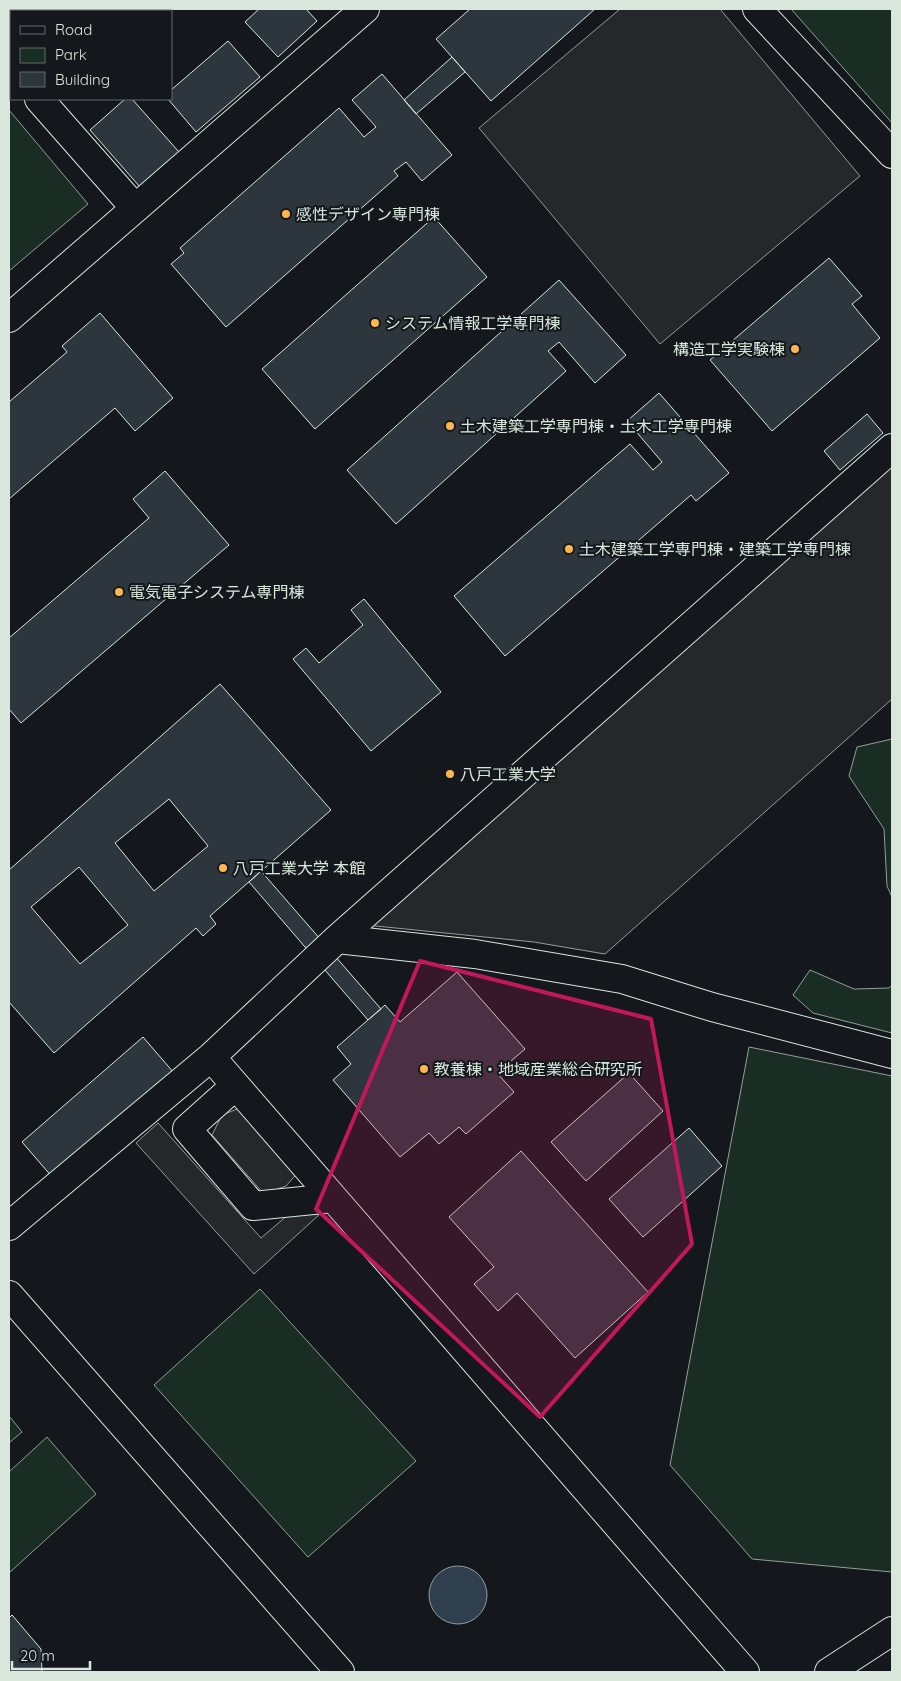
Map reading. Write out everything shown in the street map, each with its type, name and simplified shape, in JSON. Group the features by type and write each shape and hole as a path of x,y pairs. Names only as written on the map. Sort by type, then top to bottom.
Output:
{"main road":[{"path":"9,318 365,9"},
{"path":"757,9 892,154"},
{"path":"40,100 136,208"},
{"path":"9,1226 210,1057 336,939 892,448"},
{"path":"336,939 475,954 622,979 712,1007 892,1054"},
{"path":"210,1057 745,1672"},
{"path":"235,1086 186,1129 253,1206 333,1198"},
{"path":"9,1296 340,1672"},
{"path":"829,1672 892,1631"}],"highlighted area":[{"path":"420,961 651,1019 692,1244 540,1417 316,1209"}],"green space":[{"path":"9,9 125,9 10,10 9,34"},
{"path":"791,9 892,9 892,123"},
{"path":"9,110 88,204 9,271"},
{"path":"892,739 892,897 887,886 884,829 849,776 857,747"},
{"path":"810,970 854,989 889,988 892,985 892,1033 813,1013 793,995"},
{"path":"749,1047 892,1076 892,1572 752,1559 670,1465"},
{"path":"260,1289 416,1461 308,1557 154,1385"},
{"path":"9,1416 22,1432 9,1443"},
{"path":"47,1437 96,1494 9,1573 9,1472"}],"shaded area":[{"path":"620,9 720,9 860,176 660,344 479,128"},
{"path":"892,448 892,699 605,954 534,942 356,924"},
{"path":"245,1106 300,1170 286,1186 264,1194 212,1135 222,1115"},
{"path":"158,1123 261,1238 289,1214 320,1214 254,1274 136,1143"}],"water":[{"path":"452,1566 464,1566 479,1574 487,1589 487,1601 479,1616 464,1624 452,1624 437,1616 429,1601 429,1589 437,1574"}],"building":[{"path":"259,9 306,9 317,21 278,57 245,22"},
{"path":"470,9 595,9 491,101 436,39"},
{"path":"228,41 260,77 196,132 169,100 172,100 172,89"},
{"path":"452,57 465,72 416,114 404,100"},
{"name":"感性デザイン専門棟","path":"382,74 452,155 422,181 406,162 394,171 398,176 226,327 171,264 184,253 180,248 339,108 364,137 376,127 352,100"},
{"path":"124,100 133,100 179,152 140,187 90,130"},
{"name":"システム情報工学専門棟","path":"434,217 487,277 315,429 262,369"},
{"name":"構造工学実験棟","path":"829,258 862,296 852,304 880,338 772,431 710,360"},
{"name":"土木建築工学専門棟・土木工学専門棟","path":"559,280 626,355 595,383 559,342 548,351 566,371 396,524 347,470"},
{"path":"100,313 173,398 135,431 115,408 9,499 9,402 67,352 62,346"},
{"name":"土木建築工学専門棟・建築工学専門棟","path":"659,393 729,473 696,501 691,495 505,656 454,596 630,444 653,470 662,462 627,421"},
{"path":"867,414 883,433 840,470 824,451"},
{"name":"電気電子システム専門棟","path":"165,471 229,545 21,723 9,709 9,638 149,518 133,499"},
{"path":"364,599 441,692 371,751 293,659 306,648 319,663 363,625 351,610"},
{"name":"八戸工業大学 本館","path":"220,684 331,810 210,916 216,924 203,936 196,928 54,1053 9,1002 9,870","holes":["169,799 208,846 154,891 115,843","79,867 128,925 80,964 31,907"]},
{"path":"261,871 381,1009 368,1020 249,882"},
{"name":"教養棟・地域産業総合研究所","path":"457,972 525,1049 497,1073 514,1092 466,1134 459,1127 439,1144 429,1133 400,1157 333,1080 351,1064 337,1047 385,1005 400,1022"},
{"path":"143,1037 174,1073 53,1178 22,1142"},
{"path":"629,1073 663,1111 586,1181 551,1142"},
{"path":"689,1128 722,1166 643,1237 609,1199"},
{"path":"521,1151 648,1292 575,1358 517,1293 498,1311 474,1284 494,1267 449,1217"},
{"path":"12,1615 41,1649 42,1672 9,1672 9,1618"}],"place":[{"name":"感性デザイン専門棟","path":"286,214"},
{"name":"システム情報工学専門棟","path":"375,323"},
{"name":"構造工学実験棟","path":"795,349"},
{"name":"土木建築工学専門棟・土木工学専門棟","path":"450,426"},
{"name":"土木建築工学専門棟・建築工学専門棟","path":"569,549"},
{"name":"電気電子システム専門棟","path":"119,592"},
{"name":"八戸工業大学","path":"450,774"},
{"name":"八戸工業大学 本館","path":"223,868"},
{"name":"教養棟・地域産業総合研究所","path":"424,1069"}]}
